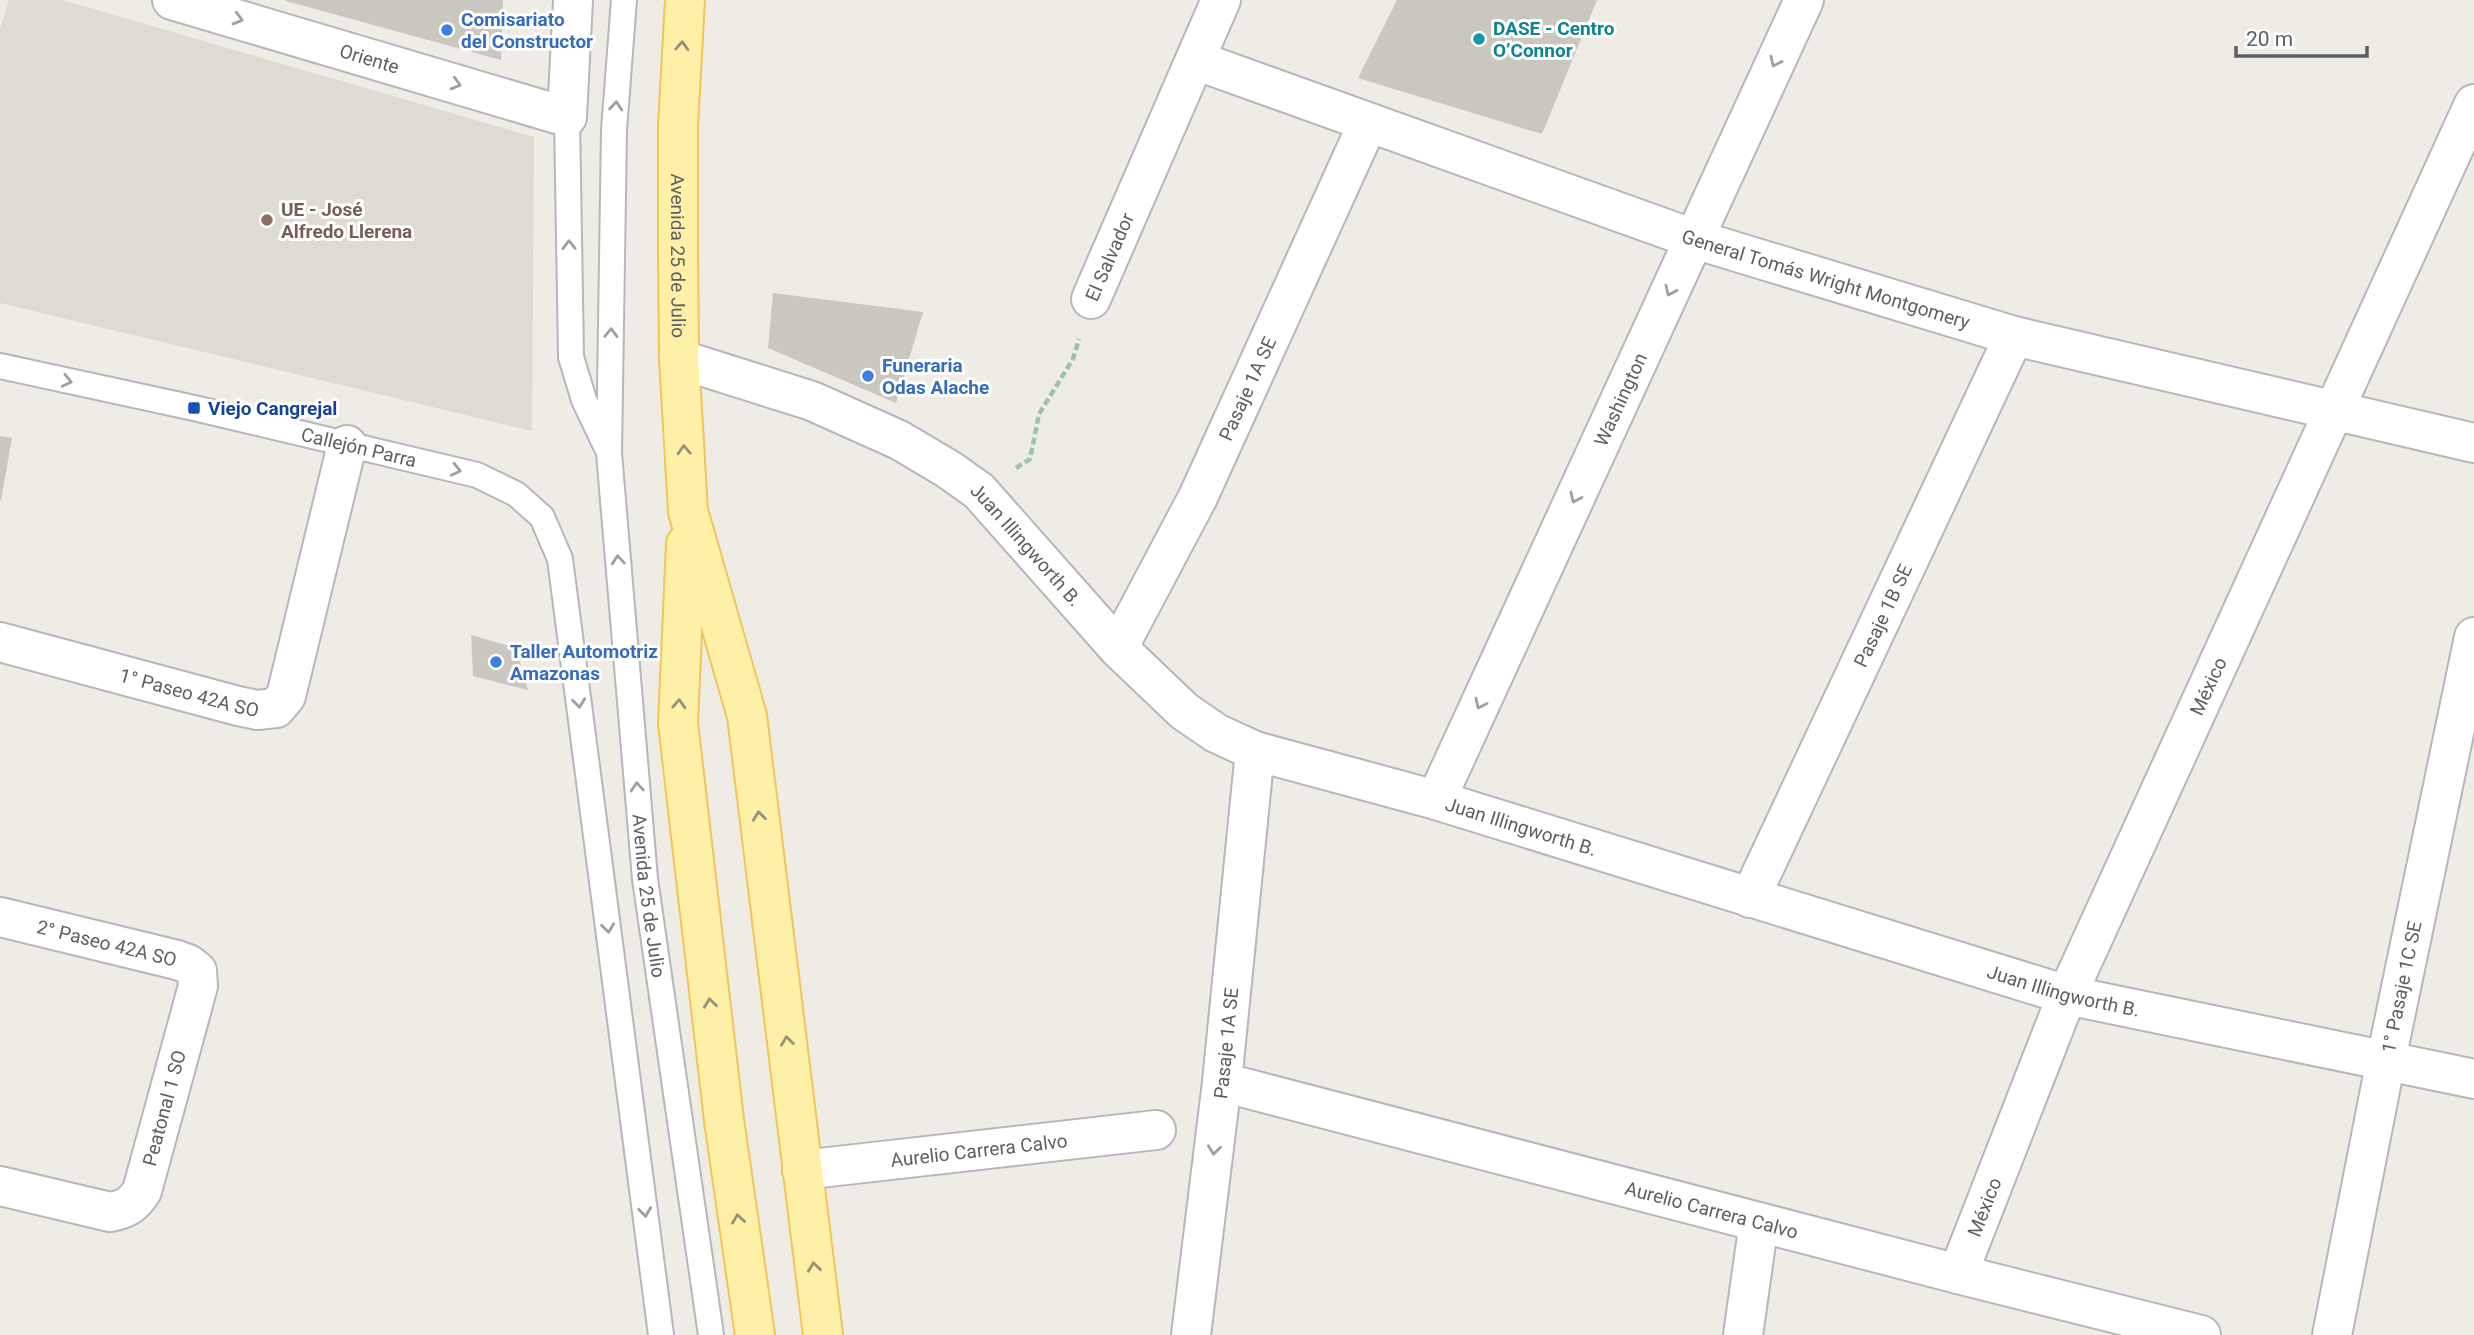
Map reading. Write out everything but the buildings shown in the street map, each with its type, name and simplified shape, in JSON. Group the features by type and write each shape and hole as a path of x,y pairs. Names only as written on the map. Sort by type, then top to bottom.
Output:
{"main road":[{"name":"Avenida 25 de Julio","path":"685,0 678,126 679,359 688,510 678,723 724,1120 755,1335"},
{"name":"Avenida 25 de Julio","path":"688,510 747,716 823,1335"}],"street":[{"name":"Oriente","path":"172,0 567,117"},
{"name":"Avenida 25 de Julio","path":"567,117 573,0"},
{"name":"El Salvador","path":"1091,299 1220,0"},
{"name":"Washington","path":"1436,800 1804,0"},
{"name":"General Tomás Wright Montgomery","path":"1195,60 1694,239 2014,336 2474,443"},
{"name":"México","path":"1958,1275 2067,995 2474,104"},
{"name":"Pasaje 1A SE","path":"1118,648 1198,497 1368,123"},
{"name":"Pasaje 1B SE","path":"1750,898 2014,336"},
{"name":"Juan Illingworth B.","path":"679,359 812,401 899,440 948,469 979,491 1118,648 1184,711 1216,733 1255,751 1436,800 2067,995 2474,1079"},
{"name":"1° Paseo 42A SO","path":"0,642 238,706 276,708 286,696 347,445"},
{"name":"1° Pasaje 1C SE","path":"2332,1335 2474,637"},
{"name":"Pasaje 1A SE","path":"1192,1335 1222,1082 1255,751"},
{"name":"2° Paseo 42A SO","path":"0,917 177,960 197,971 198,986"},
{"name":"Peatonal 1 SO","path":"0,1186 110,1212 125,1210 135,1202 142,1191 198,986"},
{"name":"Aurelio Carrera Calvo","path":"1222,1082 1958,1275 2200,1335"},
{"name":"Aurelio Carrera Calvo","path":"802,1170 1156,1130"},
{"path":"1743,1335 1759,1222"}],"lane":[{"name":"Avenida 25 de Julio","path":"624,0 614,130 609,453 645,879 711,1335"},
{"name":"Avenida 25 de Julio","path":"567,117 570,357 584,400 609,453"},
{"name":"Callejón Parra","path":"0,366 194,408 477,475 516,495 542,517 560,559 661,1335"}],"path":[{"name":"El Salvador","path":"979,491 1030,460 1039,414 1073,359 1091,299"}],"shaded area":[{"name":"UE - José Alfredo Llerena","path":"9,0 62,0 534,137 532,431 0,303 0,29"}],"place":[{"name":"Comisariato del Constructor","path":"447,30"},
{"name":"DASE - Centro O’Connor","path":"1479,39"},
{"name":"UE - José Alfredo Llerena","path":"267,220"},
{"name":"Funeraria Odas Alache","path":"868,376"},
{"name":"Viejo Cangrejal","path":"194,408"},
{"name":"Taller Automotriz Amazonas","path":"496,662"}]}
